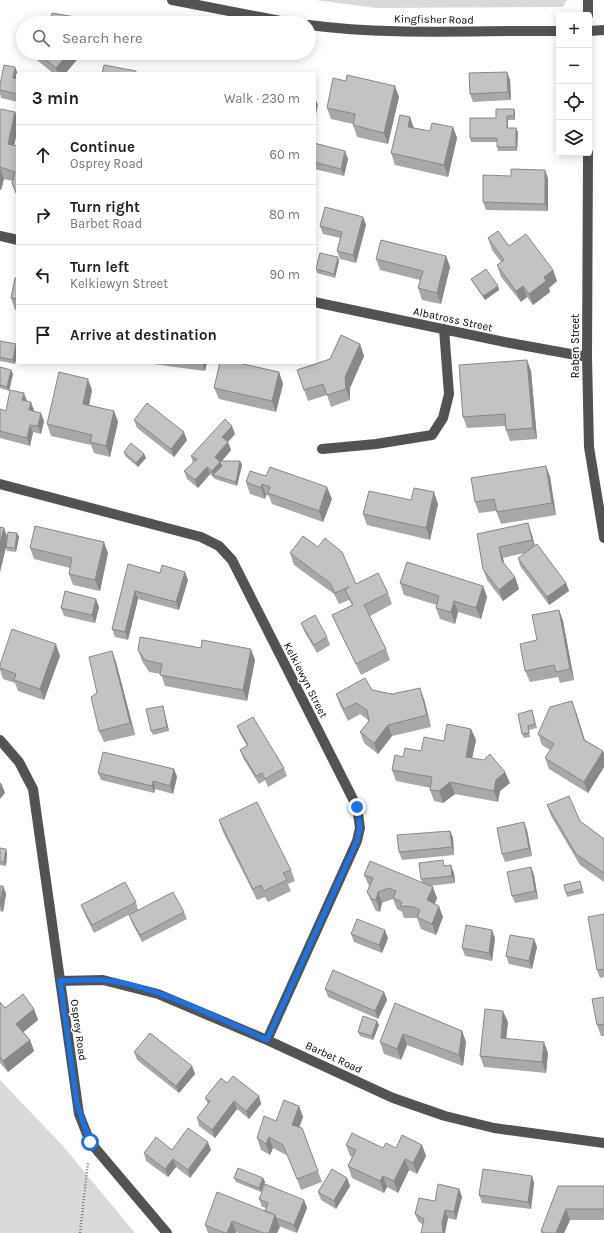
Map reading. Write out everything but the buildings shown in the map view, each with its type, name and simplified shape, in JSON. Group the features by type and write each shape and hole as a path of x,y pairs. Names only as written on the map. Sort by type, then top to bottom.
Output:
{"street":[{"path":"172,0 255,16"},
{"path":"588,0 588,12"},
{"name":"Kingfisher Road","path":"316,26 347,29 468,32 556,31"},
{"path":"592,31 604,30"},
{"name":"Raben Street","path":"588,156 587,357 589,447 604,538"},
{"path":"0,236 16,240"},
{"name":"Albatross Street","path":"316,302 587,357"},
{"path":"322,449 376,444 432,435 443,418 449,394 444,329"},
{"name":"Kelkiewyn Street","path":"0,484 200,537 219,546 232,560 357,807 360,828 357,841 267,1040"},
{"name":"Osprey Road","path":"0,740 19,762 32,789 77,1104 90,1142 167,1233"},
{"name":"Barbet Road","path":"60,981 103,980 129,985 188,1005 393,1098 445,1116 494,1128 604,1143"}],"path":[{"path":"80,1233 90,1142"}],"shaded area":[{"path":"315,0 567,0 563,7 376,8"},
{"path":"0,1080 63,1146 135,1233 0,1233"}],"route":[{"path":"90,1142 79,1114 77,1104 60,981 103,980 129,985 195,1008 267,1040 357,841 360,828 357,807"}]}
